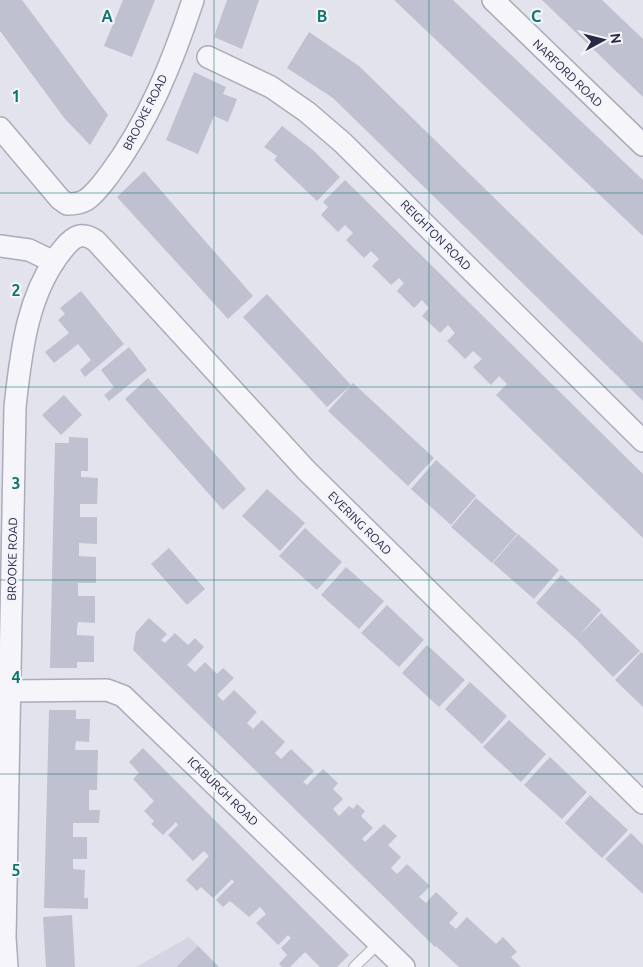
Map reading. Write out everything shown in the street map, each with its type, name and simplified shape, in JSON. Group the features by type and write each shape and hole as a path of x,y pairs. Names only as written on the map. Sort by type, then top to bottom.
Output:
{"street":[{"name":"BROOKE ROAD","path":"0,128 55,194 67,204 85,201 93,194 123,155 152,102 171,60 192,0"},
{"name":"NARFORD ROAD","path":"493,0 643,145"},
{"name":"REIGHTON ROAD","path":"208,57 271,87 307,112 343,143 643,441"},
{"name":"BROOKE ROAD","path":"7,967 2,939 10,691 8,407 34,304 46,274 73,238 86,235"},
{"name":"EVERING ROAD","path":"86,235 96,241 170,320 306,470 643,803"},
{"path":"0,246 29,250 54,262"},
{"name":"ICKBURGH ROAD","path":"10,691 107,690 123,696 404,967"}],"lane":[{"path":"354,967 379,943"}],"shaded area":[{"path":"189,937 219,967 136,967"}],"building":[{"path":"0,0 22,0 108,115 90,145 65,119 0,31"},
{"path":"123,0 155,0 132,57 104,46"},
{"path":"227,0 259,0 242,49 214,37"},
{"path":"394,0 453,0 643,180 643,236"},
{"path":"542,0 602,0 643,39 643,97"},
{"path":"309,32 359,66 643,343 643,401 333,98 287,68"},
{"path":"194,72 226,87 223,94 237,99 228,122 214,116 198,154 166,140"},
{"path":"282,126 313,150 340,177 317,201 274,160 277,156 264,147"},
{"path":"144,171 253,296 228,319 117,197"},
{"path":"345,180 643,474 643,538 496,395 507,384 499,376 491,385 473,367 482,359 473,351 465,359 447,341 455,333 448,325 440,333 422,316 429,308 422,300 414,308 397,291 404,283 399,278 391,285 372,266 379,259 371,251 364,258 346,240 353,233 345,225 338,232 321,215 328,207 323,202"},
{"path":"81,291 124,344 85,377 80,370 91,360 78,344 54,363 45,352 69,333 58,320 65,314 60,308"},
{"path":"267,294 351,385 327,407 243,317"},
{"path":"129,347 147,370 109,401 104,395 114,387 101,370"},
{"path":"148,378 246,489 223,510 125,399"},
{"path":"353,383 434,458 408,486 328,411"},
{"path":"64,395 82,415 61,435 42,415"},
{"path":"69,437 88,438 88,471 81,471 81,477 98,478 97,504 80,504 80,517 97,517 97,544 79,543 79,556 96,557 96,583 78,583 78,596 95,596 95,623 78,622 77,629 77,635 94,636 94,662 77,662 77,668 50,668 55,443 69,443"},
{"path":"436,460 476,496 451,525 411,489"},
{"path":"267,489 305,523 280,551 242,516"},
{"path":"476,498 517,534 492,563 451,527"},
{"path":"305,528 342,562 317,590 279,556"},
{"path":"518,534 559,570 534,599 493,563"},
{"path":"169,548 205,589 187,605 151,564"},
{"path":"346,567 384,601 359,629 321,595"},
{"path":"561,575 601,610 578,637 601,613 640,651 613,677 576,639 536,603"},
{"path":"387,605 424,640 399,667 361,633"},
{"path":"149,618 167,634 161,640 165,643 175,633 188,645 195,638 204,647 187,665 195,672 205,662 217,674 223,668 234,678 217,695 223,701 234,690 257,712 247,723 253,729 262,720 285,742 275,753 281,759 291,749 314,771 303,782 307,785 323,769 338,783 333,789 343,799 333,809 339,816 349,806 353,809 357,804 365,811 361,816 373,828 362,839 365,842 384,824 397,836 388,845 401,857 391,868 397,874 407,864 430,886 419,897 426,903 436,892 458,913 449,923 456,929 467,917 496,944 503,937 517,952 511,957 521,967 459,967 435,947 133,650 136,632"},
{"path":"427,645 465,680 439,707 402,673"},
{"path":"641,652 643,654 643,707 615,680"},
{"path":"470,682 507,716 482,744 445,709"},
{"path":"49,710 76,710 76,719 90,719 89,742 76,741 75,750 98,750 97,790 89,790 89,810 100,810 99,823 73,823 73,837 87,837 87,859 73,859 73,869 85,870 84,898 88,898 88,909 44,908"},
{"path":"509,720 546,754 521,782 483,747"},
{"path":"143,748 349,955 337,967 320,967 305,952 290,967 282,967 279,964 287,955 281,948 291,938 288,935 278,945 256,923 266,914 260,907 249,917 230,901 223,907 216,900 234,882 232,879 213,898 201,887 197,891 186,880 209,856 204,851 193,861 168,835 178,825 176,822 163,835 151,824 154,821 144,811 154,801 133,779 139,773 129,762"},
{"path":"550,757 587,792 562,819 524,785"},
{"path":"590,795 628,830 602,858 565,823"},
{"path":"631,833 643,845 643,894 605,859"},
{"path":"72,915 75,967 46,967 43,917"},
{"path":"198,946 219,967 176,967"}]}
